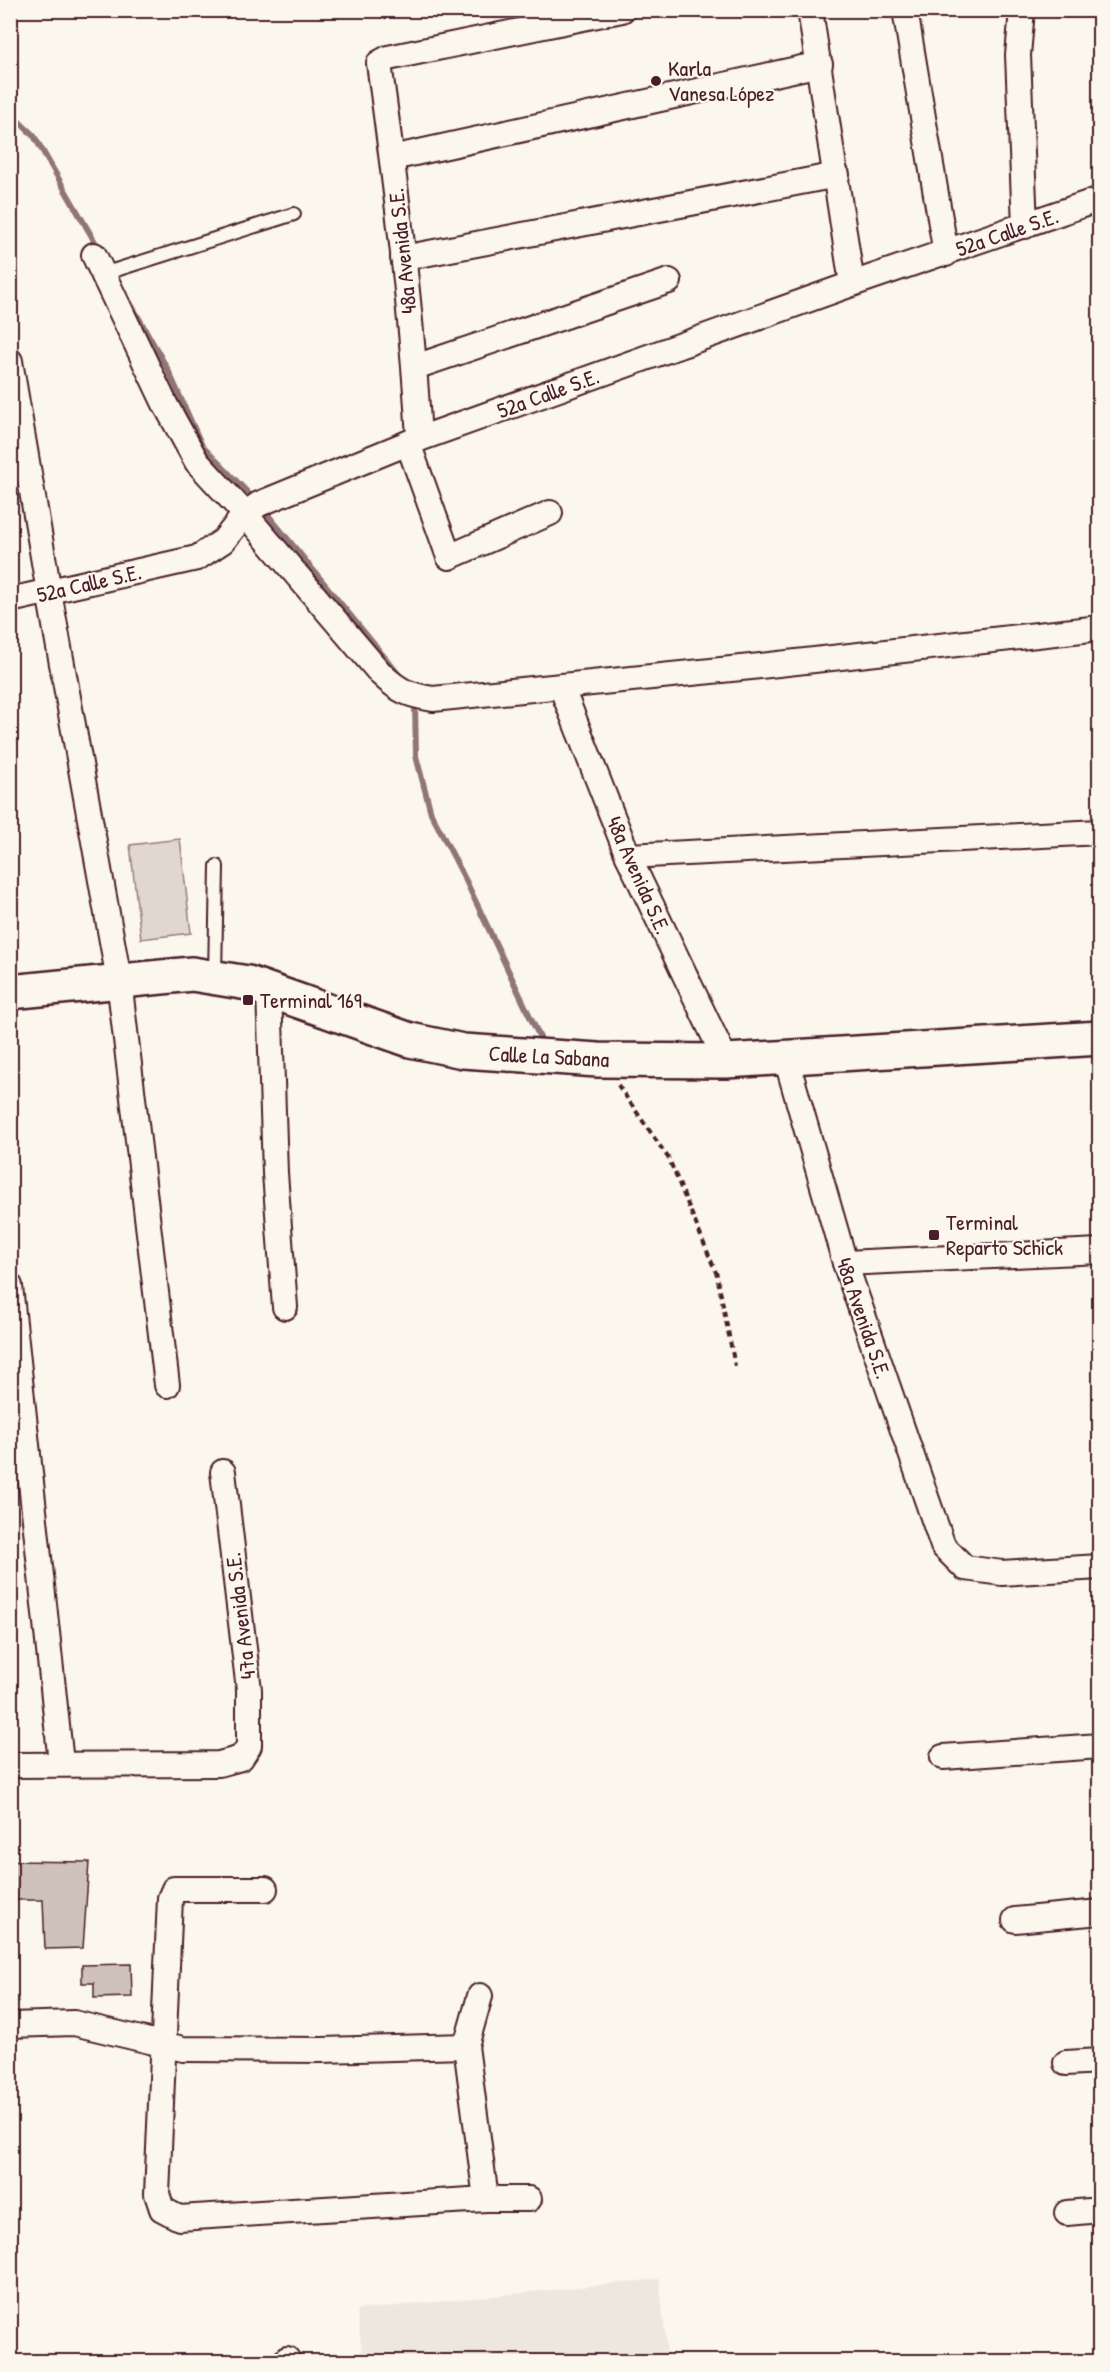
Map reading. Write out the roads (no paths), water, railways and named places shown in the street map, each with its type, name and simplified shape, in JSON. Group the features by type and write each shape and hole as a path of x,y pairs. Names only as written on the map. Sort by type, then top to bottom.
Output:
{"street":[{"name":"48a Avenida S.E.","path":"550,513 449,557 413,441 415,366 379,63 387,58 622,10"},
{"path":"810,10 852,284"},
{"path":"905,10 946,254"},
{"path":"1022,10 1018,55 1025,226"},
{"path":"392,158 820,64"},
{"path":"403,258 837,175"},
{"name":"52a Calle S.E.","path":"10,600 196,558 223,541 245,514 259,504 413,441 852,284 946,254 1100,199"},
{"path":"98,264 165,404 197,462 245,514 381,674 398,689 414,695 433,699 1100,628"},
{"path":"415,366 669,281"},
{"path":"10,361 119,980 167,1385"},
{"name":"48a Avenida S.E.","path":"561,686 628,856 726,1061"},
{"path":"628,856 1100,832"},
{"name":"Calle La Sabana","path":"10,992 192,974 248,983 410,1040 463,1051 598,1060 726,1061 1100,1038"},
{"path":"269,990 274,1173 285,1307"},
{"name":"48a Avenida S.E.","path":"786,1058 845,1263 943,1546 965,1568 1002,1573 1100,1567"},
{"path":"845,1263 1100,1251"},
{"path":"10,1286 61,1763 10,1765"},
{"name":"47a Avenida S.E.","path":"61,1763 219,1764 241,1758 249,1746 249,1690 223,1472"},
{"path":"943,1756 1100,1746"},
{"path":"265,1888 174,1889 170,1898 157,2194 162,2209 179,2218 486,2199 528,2199"},
{"path":"1015,1920 1100,1912"},
{"path":"480,1996 466,2046 486,2199"},
{"path":"10,2025 74,2023 183,2049 322,2050 466,2046"},
{"path":"1065,2063 1100,2061"},
{"path":"1067,2214 1100,2210"}],"lane":[{"path":"98,264 294,214"},
{"path":"214,978 218,866"}],"waterway":[{"path":"10,113 34,136 99,249"},
{"path":"128,299 168,370 202,446 256,501"},
{"path":"263,509 399,675"},
{"path":"415,703 416,756 431,813 466,881 542,1042"}],"place":[{"name":"Karla Vanesa López","path":"656,81"},
{"name":"Terminal 169","path":"248,1000"},
{"name":"Terminal Reparto Schick","path":"934,1235"}]}
